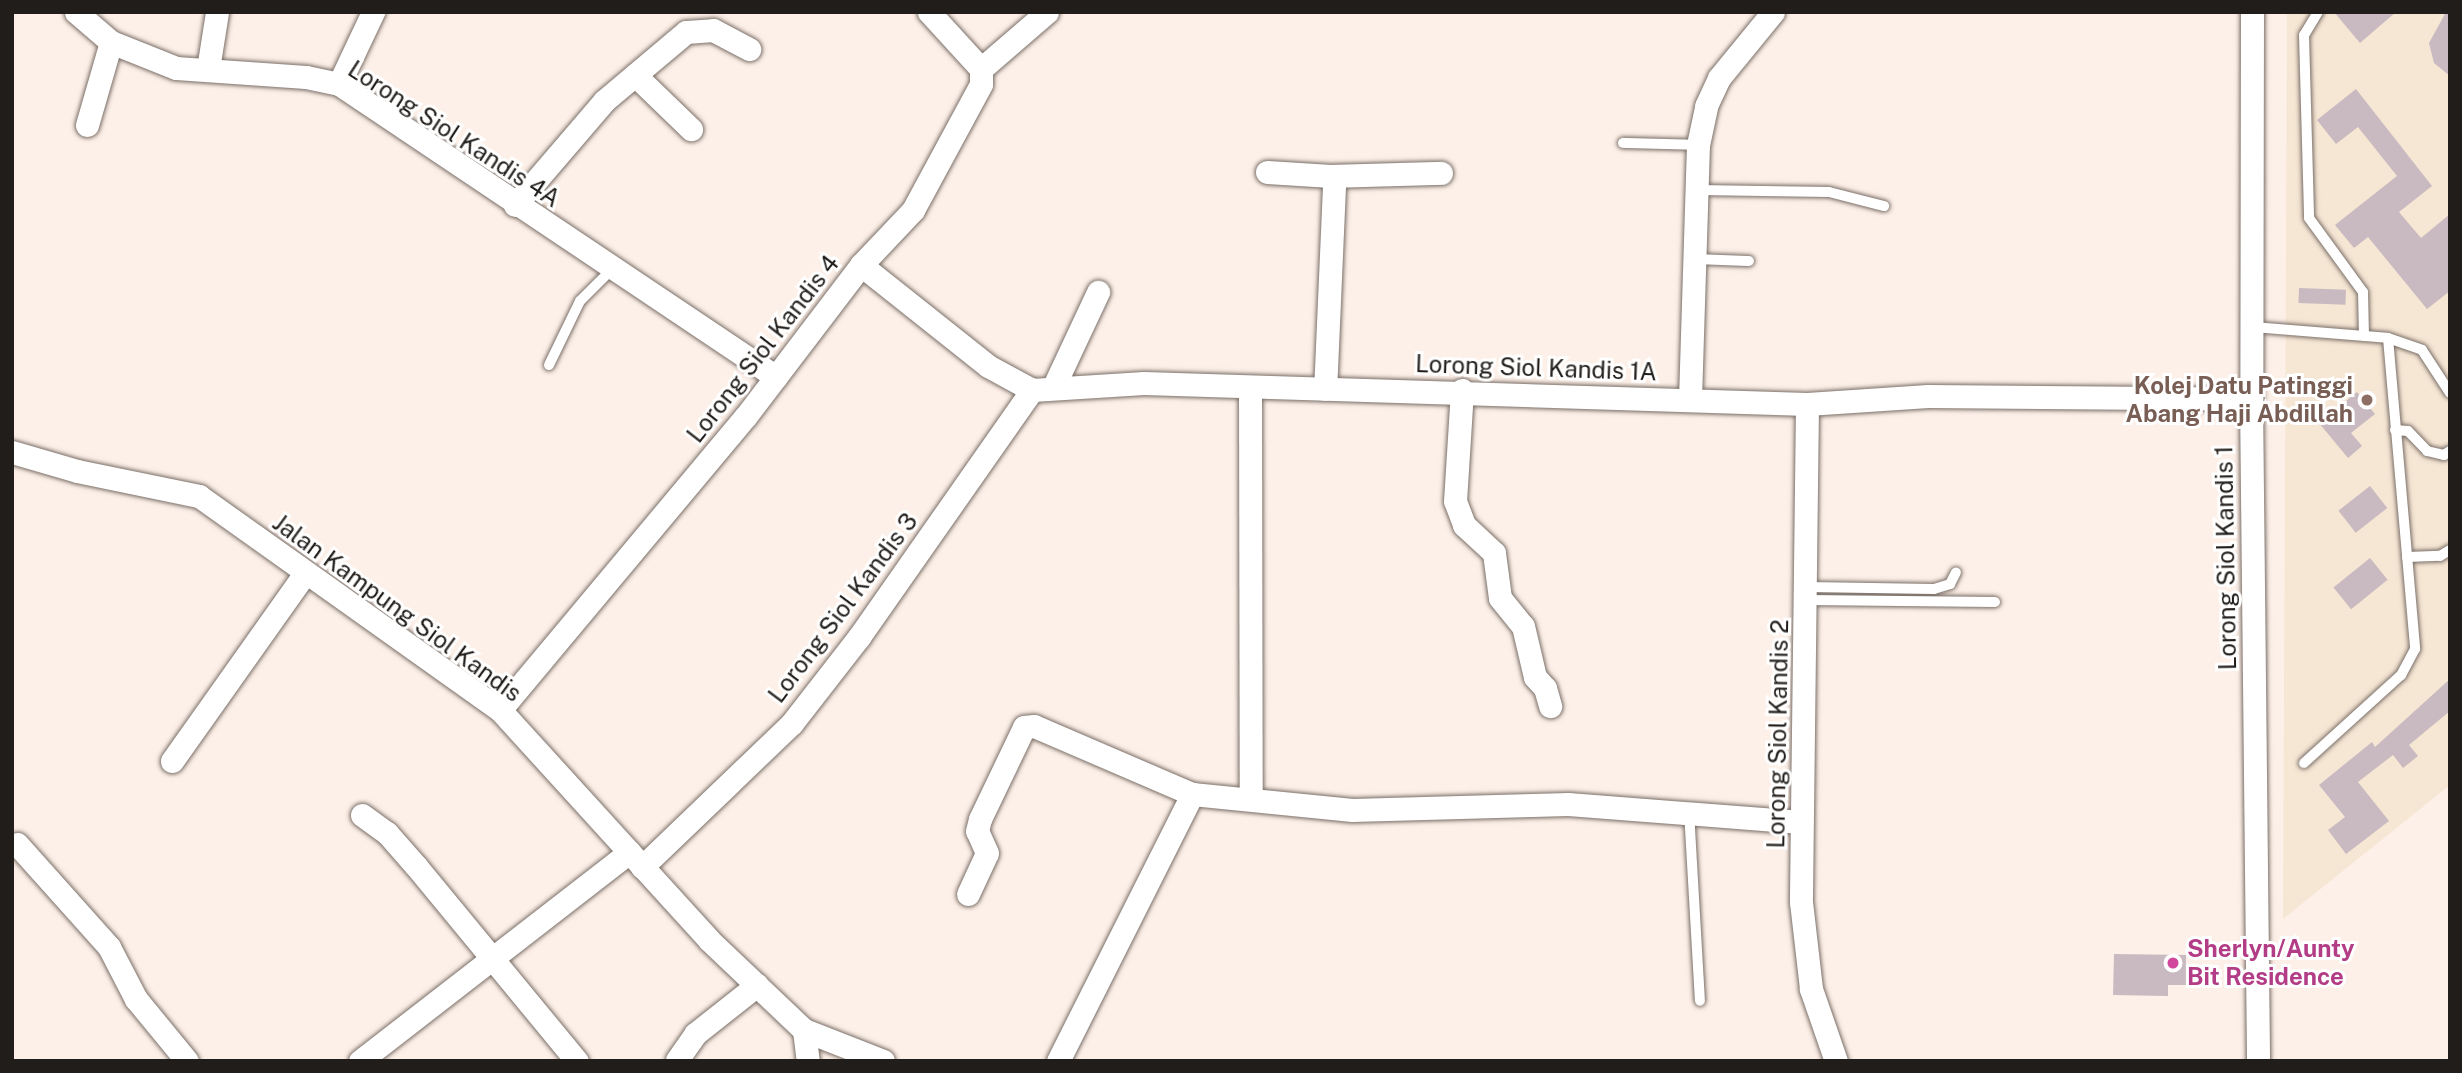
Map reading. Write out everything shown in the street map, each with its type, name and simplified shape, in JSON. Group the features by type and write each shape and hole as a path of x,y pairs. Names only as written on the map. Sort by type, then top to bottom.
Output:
{"street":[{"name":"Lorong Siol Kandis 4A","path":"76,12 111,42 176,68 208,69 338,84 515,205 776,377"},
{"path":"208,69 217,12"},
{"path":"338,84 373,12"},
{"path":"929,12 981,69 1047,12"},
{"path":"1690,399 1698,145 1706,106 1719,78 1773,12"},
{"name":"Lorong Siol Kandis 1","path":"2252,12 2251,399 2258,1061"},
{"path":"515,205 604,101 694,29 713,30 749,49"},
{"path":"88,125 111,42"},
{"name":"Lorong Siol Kandis 4","path":"499,710 776,377 861,265 926,191 981,84 981,69"},
{"path":"635,75 691,129"},
{"path":"1267,172 1331,176 1441,173"},
{"path":"1325,389 1333,283 1331,176"},
{"path":"861,265 988,366 1043,388"},
{"name":"Lorong Siol Kandis 3","path":"360,1061 493,958 635,860 792,723 1043,388 1098,292"},
{"name":"Lorong Siol Kandis 1A","path":"1043,388 1144,383 1462,390 1807,404 1928,396 2251,399"},
{"path":"1250,387 1251,797"},
{"path":"1462,390 1455,500 1464,524 1494,553 1500,598 1523,626 1535,677 1545,688 1550,706"},
{"name":"Lorong Siol Kandis 2","path":"1807,404 1807,594 1801,902 1811,989 1836,1061"},
{"name":"Jalan Kampung Siol Kandis","path":"12,452 77,471 198,496 499,710 635,860 804,1030 883,1061"},
{"path":"172,761 305,573"},
{"path":"968,894 987,853 977,831 980,819 1024,727 1034,726 1192,794 1251,797 1352,810 1569,804 1689,811 1801,822"},
{"path":"1058,1061 1192,794"},
{"path":"362,815 387,833 577,1061"},
{"path":"17,844 109,947 136,999 187,1061"},
{"path":"677,1060 695,1034 757,985"},
{"path":"804,1030 808,1061"}],"lane":[{"path":"2318,12 2304,35 2309,218 2363,292 2364,336"},
{"path":"1623,143 1698,145"},
{"path":"1697,190 1829,192 1884,206"},
{"path":"1695,259 1749,261"},
{"path":"549,365 580,300 612,269"},
{"path":"2252,327 2409,342 2422,351 2450,393"},
{"path":"2304,763 2410,664 2415,649 2388,338"},
{"path":"2395,430 2408,431 2427,451 2444,455 2450,451"},
{"path":"2407,557 2440,556 2450,550"},
{"path":"1807,594 1934,589 1950,584 1956,572"},
{"path":"1807,594 1995,602"},
{"path":"1689,811 1700,1001"}],"shaded area":[{"name":"Kolej Datu Patinggi Abang Haji Abdillah","path":"2287,12 2450,12 2450,785 2283,919"}],"building":[{"path":"2334,12 2396,12 2360,43"},
{"path":"2446,12 2450,12 2450,76 2434,63 2429,43"},
{"path":"2356,89 2432,186 2399,212 2421,238 2450,214 2450,291 2427,309 2368,237 2354,248 2335,225 2397,176 2358,127 2336,144 2317,120"},
{"path":"2299,288 2346,290 2345,305 2298,303"},
{"path":"2357,392 2375,414 2351,433 2362,446 2348,458 2319,423"},
{"path":"2370,486 2387,508 2356,533 2338,511"},
{"path":"2370,558 2388,580 2351,609 2333,588"},
{"path":"2450,679 2450,711 2409,745 2418,756 2403,768 2393,755 2358,782 2389,821 2346,854 2328,830 2345,817 2319,785 2372,742 2375,747"},
{"path":"2114,954 2186,955 2186,966 2193,966 2193,985 2168,985 2168,996 2113,995"}],"place":[{"name":"Kolej Datu Patinggi Abang Haji Abdillah","path":"2367,400"},
{"name":"Sherlyn/Aunty Bit Residence","path":"2173,963"}]}
